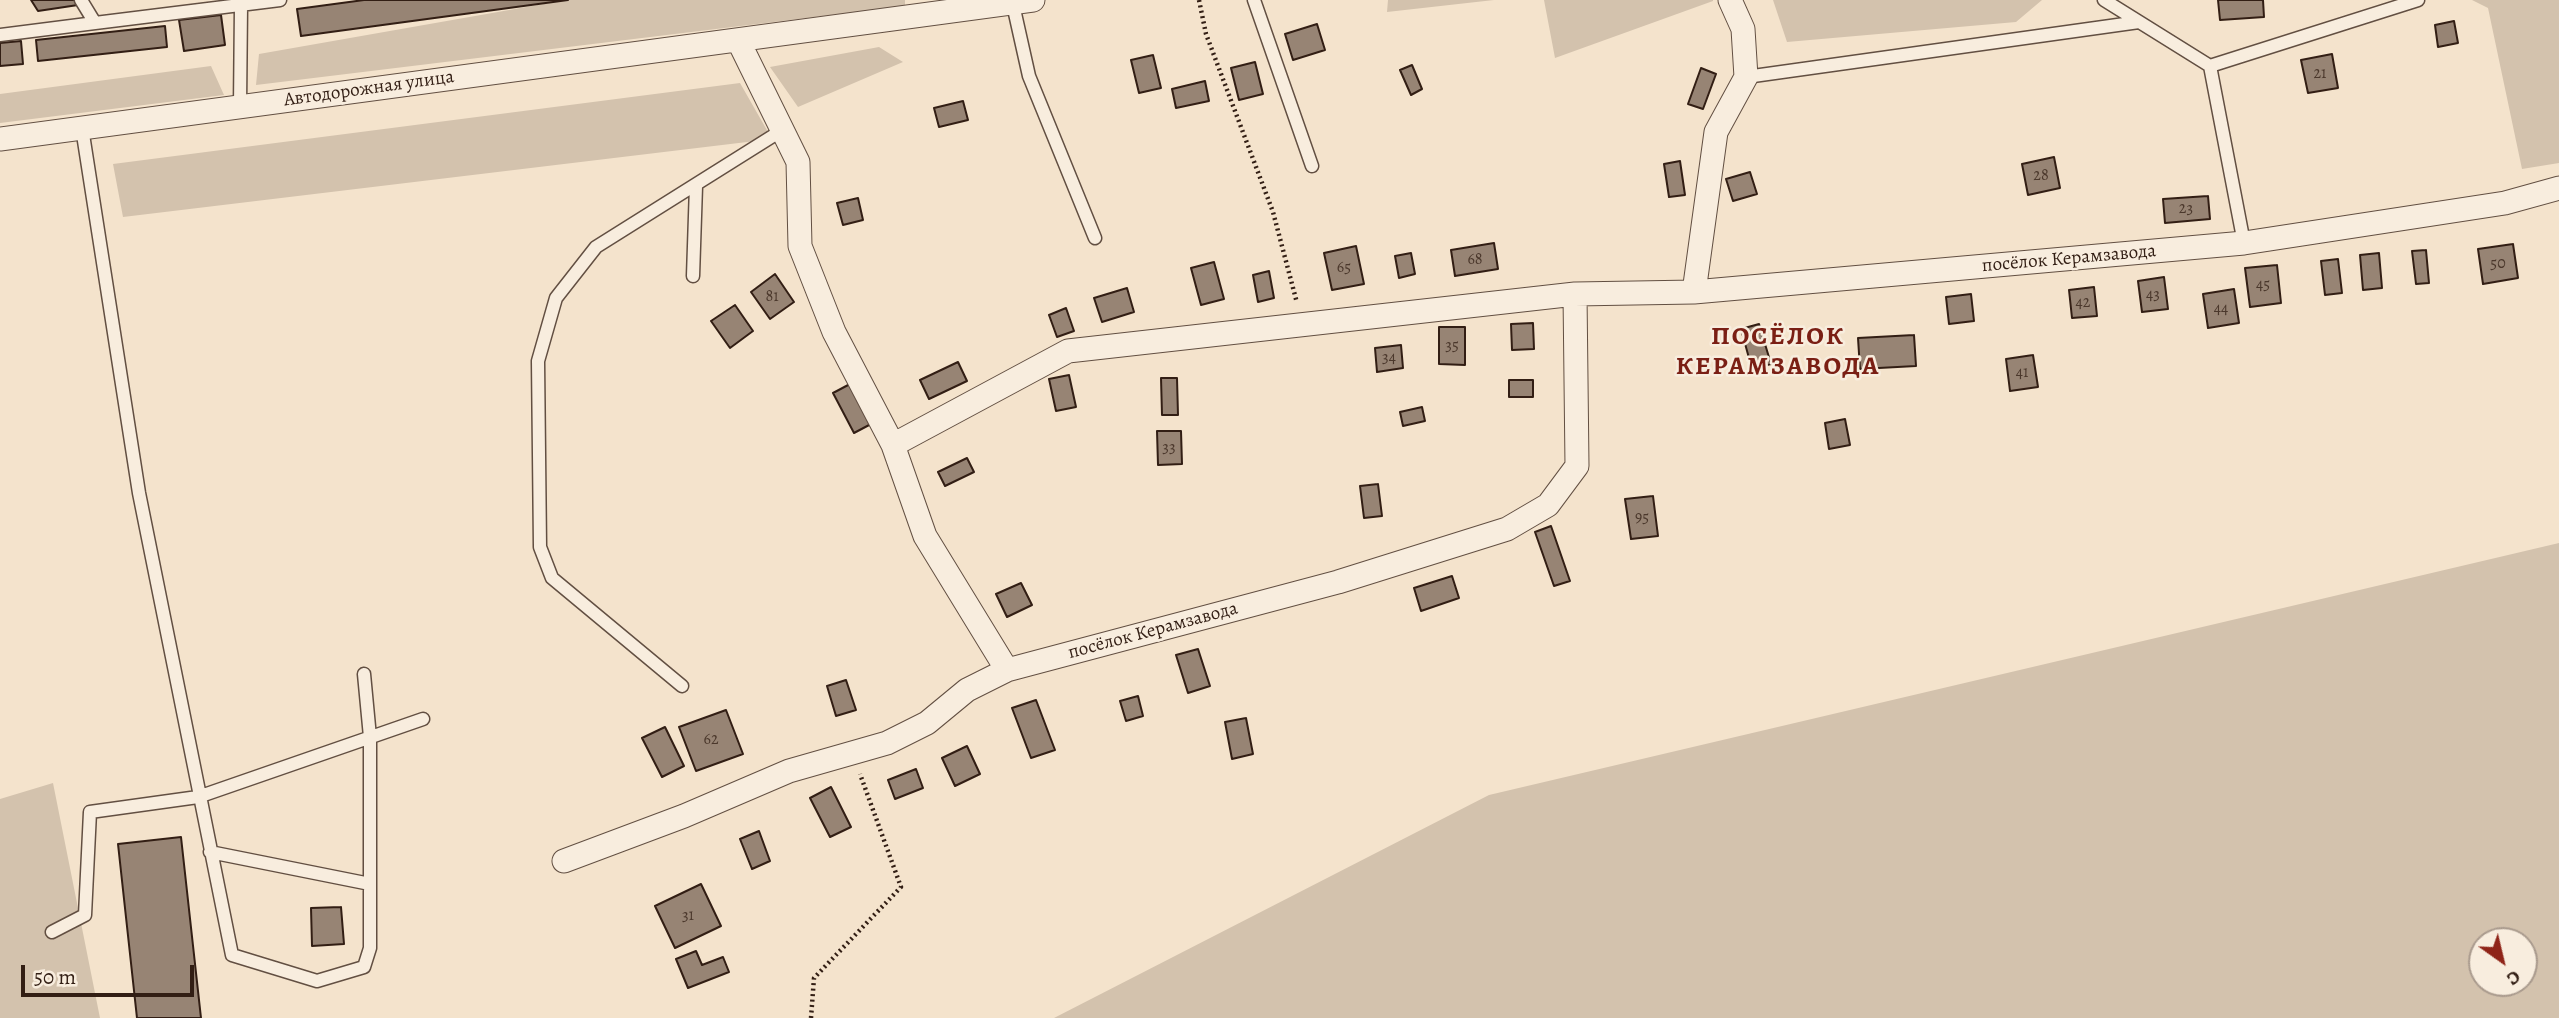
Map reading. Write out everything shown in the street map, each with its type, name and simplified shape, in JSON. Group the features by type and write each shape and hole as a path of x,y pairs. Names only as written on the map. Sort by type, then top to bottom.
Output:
{"street":[{"path":"1694,292 1716,132 1746,77 1743,29 1730,0"},
{"path":"1007,670 925,536 893,445 834,332 800,246 798,162 738,40 932,7 1019,1"},
{"name":"Автодорожная улица","path":"0,139 738,40"},
{"name":"посёлок Керамзавода","path":"893,445 1068,351 1575,294 1694,292 2244,243 2505,203 2559,188"},
{"name":"посёлок Керамзавода","path":"564,861 684,816 789,771 887,743 927,723 967,690 1007,670 1338,582 1507,529 1548,505 1577,466 1575,294"}],"lane":[{"path":"81,0 95,23"},
{"path":"166,0 174,13"},
{"path":"0,35 281,0"},
{"path":"1254,0 1312,166"},
{"path":"2104,0 2210,66 2244,243"},
{"path":"2210,66 2418,0"},
{"path":"1019,1 1029,76 1095,238"},
{"path":"240,3 240,106"},
{"path":"1746,77 2139,22"},
{"path":"82,128 139,493 198,797 232,955 317,981 364,967 370,948 370,737 364,674"},
{"path":"681,686 552,578 540,547 537,361 556,298 596,247 784,129"},
{"path":"693,276 696,186"},
{"path":"52,932 85,915 90,812 198,797 423,719"},
{"path":"210,852 370,884"}],"path":[{"path":"1199,0 1206,34 1273,212 1303,325"},
{"path":"811,1018 814,978 901,887 853,753"}],"shaded area":[{"path":"566,0 905,0 905,6 256,85 259,54"},
{"path":"1388,0 1494,0 1387,12"},
{"path":"1544,0 1713,0 1713,1 1555,58"},
{"path":"1773,0 2042,0 2016,22 1787,42"},
{"path":"2472,0 2559,0 2559,163 2522,169 2488,8"},
{"path":"879,47 903,62 798,107 770,67"},
{"path":"211,66 224,95 0,123 0,94"},
{"path":"740,83 772,139 123,217 113,164"},
{"path":"2559,543 2559,1018 1054,1018 1489,795"},
{"path":"53,783 100,1018 0,1018 0,799"}],"building":[{"path":"31,0 75,0 78,5 38,11"},
{"path":"364,0 568,0 301,36 297,9"},
{"path":"2218,0 2263,0 2264,17 2220,20"},
{"path":"221,15 225,45 184,51 179,20"},
{"path":"2454,21 2458,43 2438,47 2435,25"},
{"path":"1317,24 1325,50 1293,60 1285,34"},
{"path":"165,26 167,47 38,61 36,40"},
{"path":"21,41 23,64 0,66 0,43"},
{"path":"2332,54 2338,88 2308,93 2301,60"},
{"path":"1153,55 1161,88 1139,93 1131,60"},
{"path":"1255,62 1263,94 1239,100 1231,68"},
{"path":"1412,65 1422,89 1411,95 1400,70"},
{"path":"1701,68 1716,74 1703,109 1688,104"},
{"path":"1205,81 1209,101 1176,108 1172,89"},
{"path":"963,101 968,120 939,127 934,108"},
{"path":"2054,157 2060,188 2028,195 2022,164"},
{"path":"1680,161 1685,195 1669,197 1664,164"},
{"path":"1750,172 1757,194 1733,201 1726,179"},
{"path":"2208,196 2210,219 2165,223 2163,199"},
{"path":"858,198 863,220 843,225 837,203"},
{"path":"1494,243 1498,269 1455,276 1451,250"},
{"path":"2513,244 2518,278 2483,284 2478,249"},
{"path":"1356,246 1364,284 1332,290 1324,253"},
{"path":"2426,250 2429,283 2416,284 2412,251"},
{"path":"1411,253 1415,274 1399,278 1395,256"},
{"path":"2379,253 2382,288 2363,290 2360,255"},
{"path":"2338,259 2342,293 2325,295 2321,261"},
{"path":"1214,262 1224,299 1201,305 1191,268"},
{"path":"2277,265 2281,303 2250,307 2245,268"},
{"path":"1269,271 1274,298 1258,302 1253,275"},
{"path":"775,274 794,302 770,319 751,292"},
{"path":"2164,277 2168,309 2142,312 2138,281"},
{"path":"2094,287 2097,316 2072,318 2069,290"},
{"path":"1127,288 1134,312 1102,322 1094,298"},
{"path":"2234,289 2239,323 2208,328 2203,294"},
{"path":"1971,294 1974,321 1949,324 1946,297"},
{"path":"735,305 753,331 730,348 711,321"},
{"path":"1066,308 1074,331 1057,337 1049,315"},
{"path":"1533,323 1534,349 1512,350 1511,324"},
{"path":"1759,324 1771,364 1752,369 1741,329"},
{"path":"1439,327 1465,327 1465,365 1439,364"},
{"path":"1914,335 1916,366 1860,369 1858,338"},
{"path":"1401,345 1403,368 1377,372 1375,348"},
{"path":"2033,355 2038,387 2010,391 2006,359"},
{"path":"958,362 967,381 929,399 920,380"},
{"path":"1069,375 1076,407 1056,411 1049,379"},
{"path":"1161,378 1177,378 1178,415 1162,415"},
{"path":"1509,380 1533,380 1533,397 1509,397"},
{"path":"850,384 871,424 854,433 833,393"},
{"path":"1422,407 1425,421 1403,426 1400,412"},
{"path":"1845,419 1850,445 1829,449 1825,423"},
{"path":"1157,431 1181,431 1182,464 1158,465"},
{"path":"967,458 974,472 945,486 938,472"},
{"path":"1378,484 1382,516 1364,518 1360,486"},
{"path":"1653,496 1658,536 1631,539 1625,499"},
{"path":"1551,526 1570,581 1554,586 1535,532"},
{"path":"1452,576 1459,598 1421,611 1414,588"},
{"path":"1021,583 1032,605 1007,617 996,594"},
{"path":"1198,649 1210,686 1188,693 1176,655"},
{"path":"846,680 856,710 836,716 827,686"},
{"path":"1138,696 1143,716 1126,721 1120,701"},
{"path":"1036,700 1055,750 1031,758 1012,708"},
{"path":"726,710 743,754 696,771 679,727"},
{"path":"1246,718 1253,754 1232,759 1225,722"},
{"path":"665,727 684,766 662,777 642,738"},
{"path":"967,746 980,774 955,786 942,758"},
{"path":"916,769 923,788 895,799 888,780"},
{"path":"831,787 851,827 830,837 810,798"},
{"path":"759,831 770,861 752,869 740,839"},
{"path":"181,837 201,1018 137,1018 118,844"},
{"path":"701,884 721,926 675,948 655,906"},
{"path":"341,907 344,944 312,946 311,908"},
{"path":"696,951 702,965 723,957 729,972 688,988 676,959"}],"district":[{"name":"ПОСЁЛОК КЕРАМЗАВОДА","path":"1778,353"}]}
